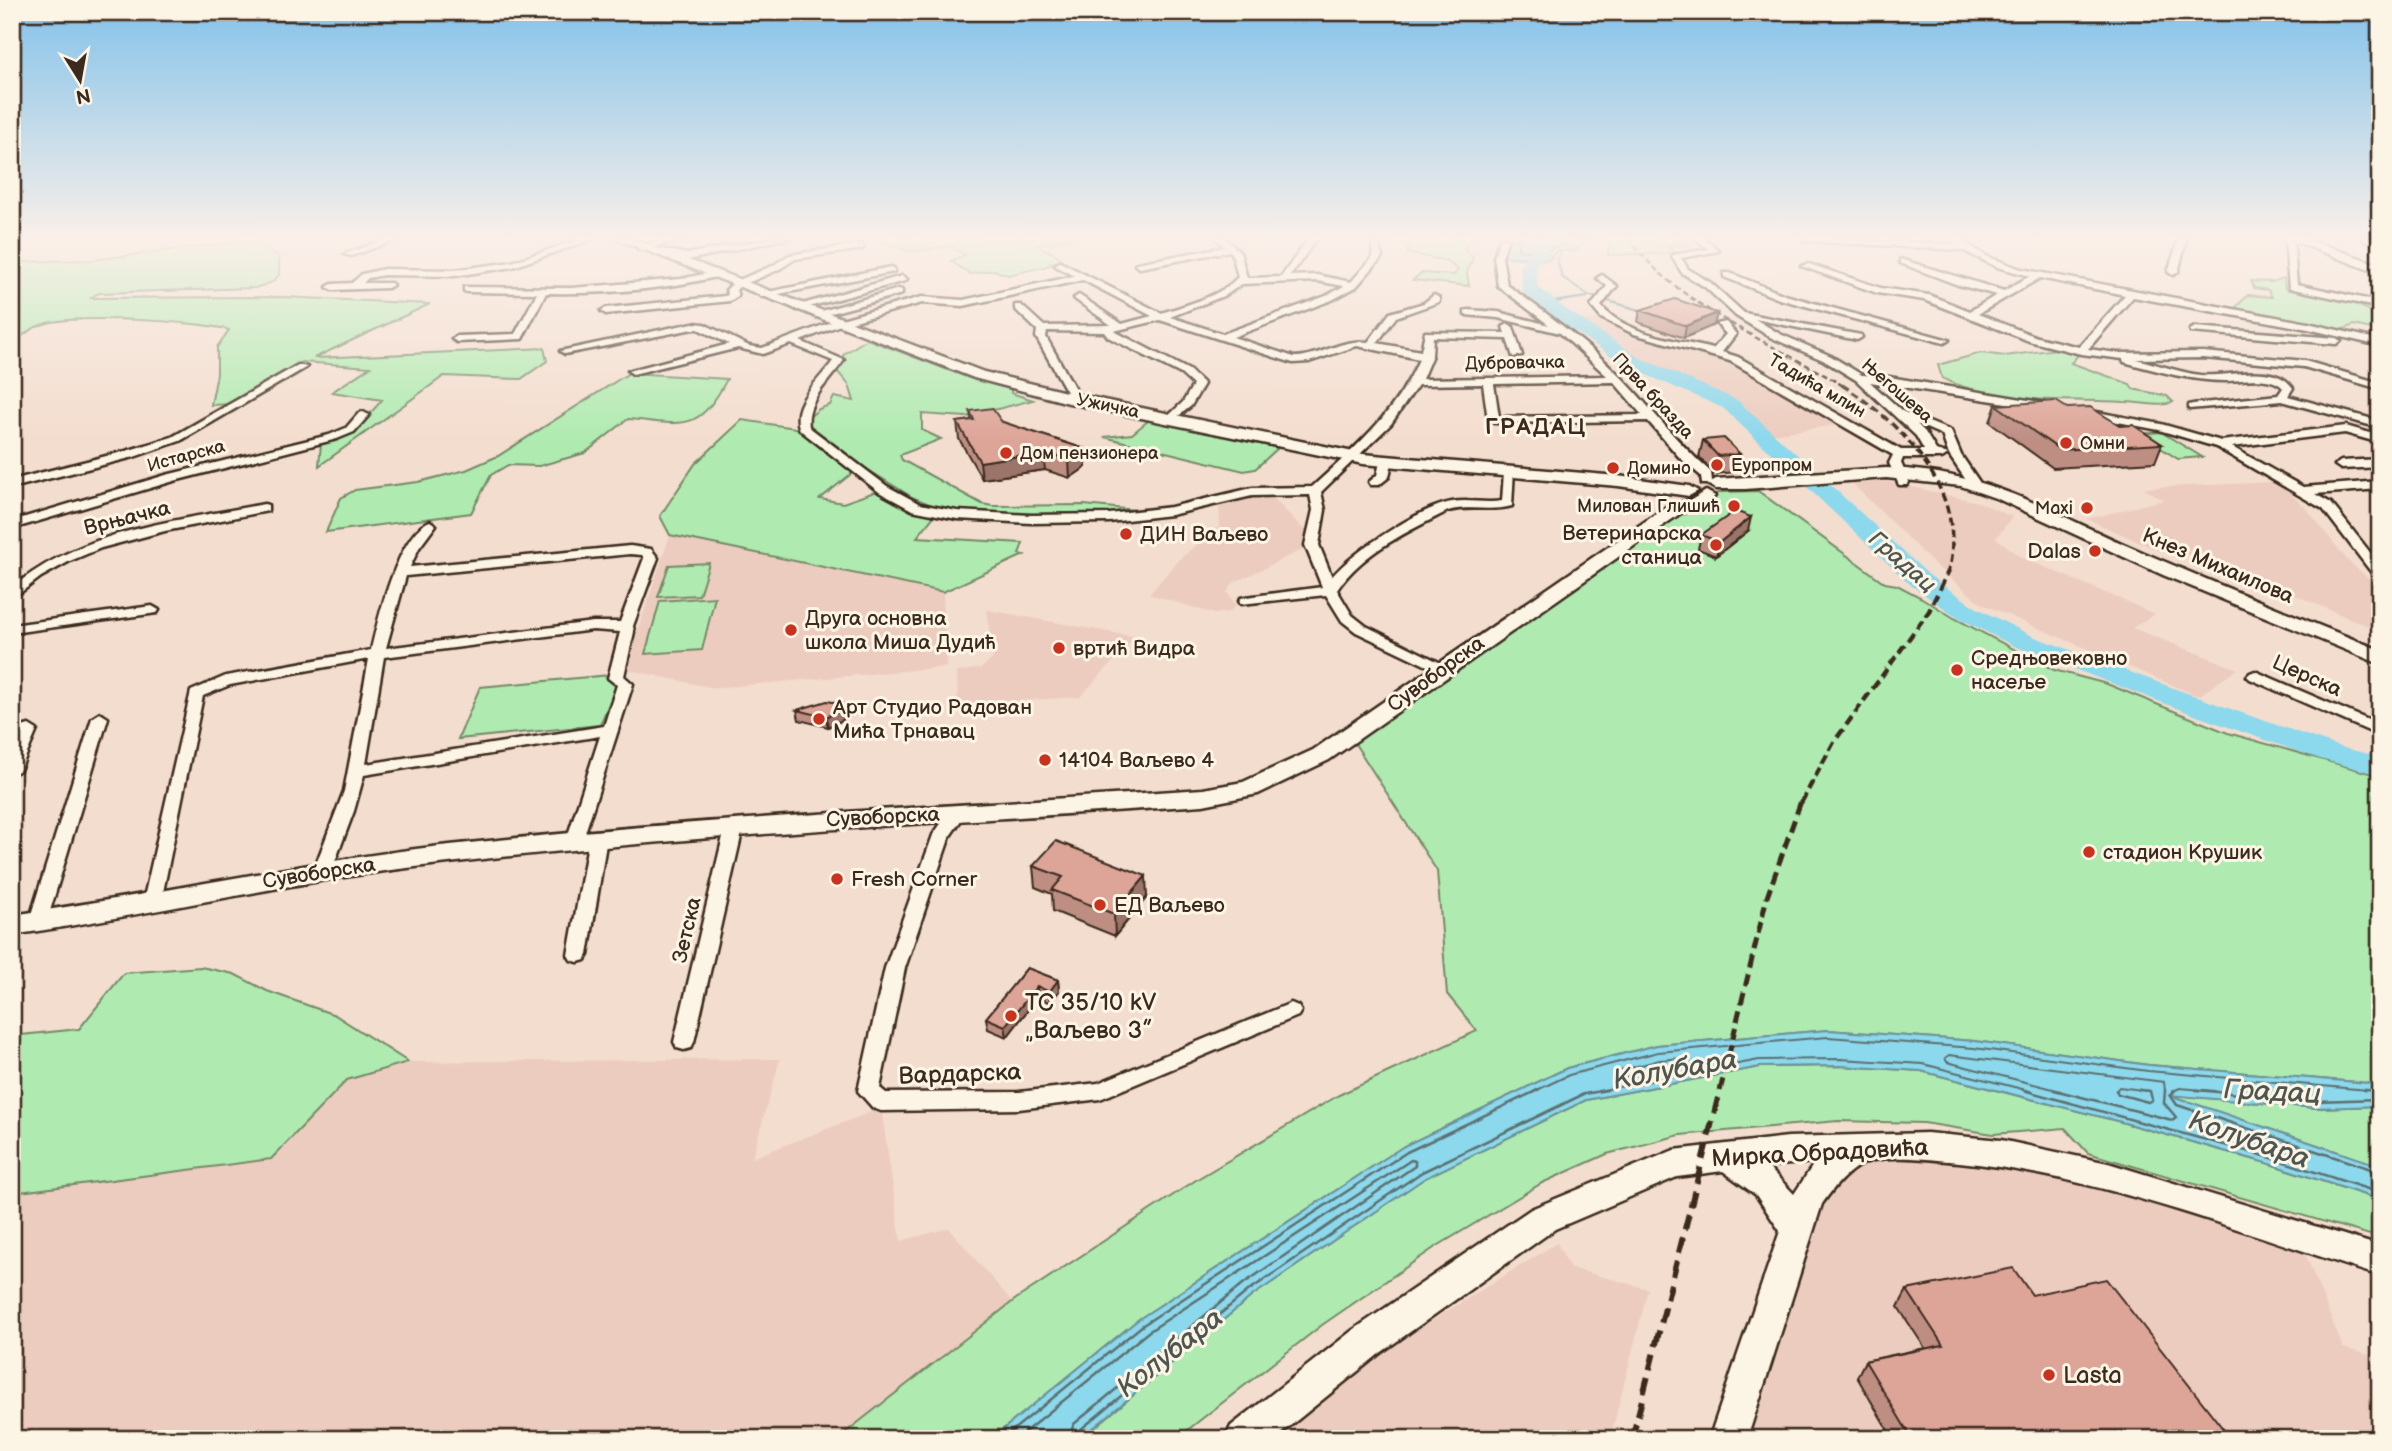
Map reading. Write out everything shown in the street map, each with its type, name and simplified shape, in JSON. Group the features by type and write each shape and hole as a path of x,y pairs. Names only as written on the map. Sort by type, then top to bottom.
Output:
{"main road":[{"name":"Ужичка","path":"794,306 979,375 1069,398 1352,458 1701,488"},
{"name":"Кнез Михаилова","path":"1900,469 2040,514 2380,658"},
{"name":"Кнез Михаилова","path":"1701,488 1842,478 1900,469 1974,483 2012,497 2040,514"},
{"name":"Сувоборска","path":"12,925 322,872 586,839 1203,797 1249,789 1321,755 1441,669 1675,509 1697,504 1701,488"},
{"name":"Мирка Обрадовића","path":"1244,1439 1366,1342 1543,1219 1674,1164 1724,1156 1927,1146 2001,1153 2108,1177 2380,1261"},
{"path":"1728,1439 1808,1198 1825,1173 1866,1147"},
{"path":"1724,1156 1756,1173 1778,1194 1796,1230"}],"street":[{"path":"457,339 518,337 535,306"},
{"path":"606,312 665,306"},
{"path":"797,307 802,306"},
{"path":"816,314 847,306"},
{"path":"565,351 693,326 758,351 837,323 901,306"},
{"path":"1090,306 1120,327"},
{"path":"1139,306 1161,317 1300,360 1352,344 1427,355"},
{"path":"1018,307 1042,329 1065,326 1120,327 1161,317 1186,306"},
{"path":"1224,337 1308,306"},
{"path":"1371,345 1392,316 1401,311 1427,306"},
{"name":"Прва бразда","path":"1530,306 1564,331 1617,379 1649,418 1707,475 1701,488"},
{"name":"Тадића млин","path":"1596,306 1599,312 1616,322 1684,346 1716,352 1775,381 1900,469"},
{"name":"Његошева","path":"1729,306 1776,336 1827,358 1860,378 1921,434 1932,454"},
{"path":"1812,306 1944,340"},
{"path":"1946,306 2033,339 2081,351 2117,356 2193,377 2274,379 2288,388 2282,398"},
{"path":"1970,315 1987,306"},
{"path":"2081,351 2121,306"},
{"path":"2197,306 2300,324 2379,343"},
{"path":"1468,313 1505,316 1564,331"},
{"path":"1739,314 1857,337"},
{"path":"1809,327 1840,314"},
{"path":"1505,316 1517,355"},
{"path":"1716,352 1731,334 1722,324"},
{"path":"1107,328 1112,335 1185,372 1199,384 1187,404 1171,419"},
{"path":"1042,329 1041,337 1072,392 1069,398"},
{"path":"2195,330 2379,343"},
{"path":"1315,491 1390,419 1427,355 1429,334 1510,336"},
{"path":"792,341 839,360 806,405 802,415 804,428 883,489 916,507 957,515 1069,520 1191,508 1252,492 1296,488 1315,491"},
{"path":"633,371 739,345"},
{"path":"2117,356 2188,354 2305,365 2380,386"},
{"path":"12,484 130,454 176,439 302,367"},
{"path":"1860,378 1883,379 2061,409"},
{"name":"Дубровачка","path":"1413,382 1617,379"},
{"path":"1488,382 1494,420 1649,418"},
{"path":"2193,407 2282,398 2380,425"},
{"path":"2075,411 2161,426 2220,445 2327,506 2380,574"},
{"path":"1900,413 1947,433 1955,455 1974,483"},
{"name":"Истарска","path":"12,525 170,478 333,437 351,430 363,415"},
{"path":"2220,445 2346,429 2380,440"},
{"path":"1900,469 1932,454 1955,455"},
{"path":"1375,482 1383,477 1386,462"},
{"path":"2341,465 2380,463"},
{"path":"1330,590 1336,576 1388,537 1444,508 1453,504 1488,508 1507,503 1510,472"},
{"path":"2303,491 2380,485"},
{"path":"1315,491 1319,510 1312,545 1330,590 1352,624 1441,669"},
{"name":"Врњачка","path":"12,595 41,571 92,547 264,509"},
{"path":"322,872 352,792 378,653 400,572 410,548 430,526"},
{"path":"400,572 629,550 646,552 651,558 626,626 627,632 616,678 625,684 610,730 586,839 578,955"},
{"path":"1246,601 1330,590"},
{"path":"12,629 152,610"},
{"path":"152,902 196,694 226,681 378,653 593,625 626,626"},
{"name":"Церска","path":"2255,676 2380,731"},
{"path":"38,921 100,718"},
{"path":"12,734 30,730 12,770"},
{"path":"356,771 610,730"},
{"name":"Вардарска","path":"957,813 942,835 895,968 869,1091 881,1102 968,1102 1074,1096 1100,1091 1291,1011"},
{"name":"Зетска","path":"684,1042 734,828"}],"shaded area":[{"path":"1607,318 1641,332 1723,355 1845,424 1762,435 1722,398 1627,356 1579,321"},
{"path":"1891,482 1981,503 2012,517 1996,538 2021,557 2155,614 2132,628 2238,669 2198,696 1982,604 1935,565 1852,483"},
{"path":"2276,482 2305,507 2348,561 2380,588 2380,631 2200,555 2167,554 2087,519 2163,500 2143,488"},
{"path":"1273,491 1271,496 1313,539 1312,545 1233,583 1227,592 1236,606 1229,612 1215,614 1149,594 1182,557 1220,526 1219,499"},
{"name":"Друга основна школа Миша Дудић","path":"670,535 943,592 946,667 714,688 625,669"},
{"name":"вртић Видра","path":"987,610 1136,637 1080,697 958,704 957,672 981,668 993,659"},
{"path":"780,1059 752,1158 881,1108 901,1241 949,1228 1017,1308 850,1439 12,1439 12,1193 271,1159 347,1080 408,1062"},
{"path":"1927,1146 2297,1233 2343,1348 2380,1358 2380,1439 1728,1439 1825,1173"},
{"path":"1557,1243 1570,1268 1648,1289 1610,1439 1275,1439 1386,1349"}],"green space":[{"path":"12,306 426,306 314,358 544,348 547,361 521,379 444,376 319,466 321,443 353,433 382,400 332,392 370,367 302,362 233,404 211,405 217,374 217,347 229,330 165,322 81,319 40,325 12,345 12,331 15,328 12,327"},
{"path":"2237,306 2359,306 2380,316 2380,331 2354,325 2339,331 2232,311"},
{"path":"867,339 969,378 1011,389 1011,393 1033,400 966,417 922,414 922,430 941,439 900,455 902,460 982,504 1084,505 1146,511 1093,516 966,514 939,508 912,497 867,469 807,423 807,419 819,409 830,405 834,397 854,401 849,385 837,371 844,354"},
{"path":"2057,349 2079,354 2071,363 2130,384 2133,389 2167,396 2173,402 2155,405 2008,397 1963,387 1942,378 1938,365 1981,353 2005,356"},
{"path":"629,373 727,379 707,409 688,422 663,423 628,419 585,453 539,466 508,465 491,475 471,513 326,532 341,498 355,490 418,482 466,470 498,456"},
{"path":"742,420 802,429 856,470 820,499 843,503 883,489 934,516 917,537 1023,543 1019,554 1024,555 943,592 670,535 660,516 695,464"},
{"path":"1149,420 1278,448 1255,469 1244,471 1104,437 1132,434"},
{"path":"2161,432 2202,457 2178,459 2139,434"},
{"path":"1758,491 1885,583 1897,585 2054,670 2107,684 2228,733 2380,776 2380,1084 2149,1065 1975,1041 1828,1030 1657,1045 1567,1068 1404,1146 1139,1319 991,1439 837,1439 1016,1299 1199,1178 1339,1095 1477,1031 1447,994 1437,871 1350,736 1675,509 1722,492"},
{"path":"709,563 699,595 658,597 669,565"},
{"path":"715,597 702,650 645,654 660,601"},
{"path":"621,674 600,725 458,739 480,687"},
{"path":"201,967 234,974 267,991 335,1015 408,1062 347,1080 271,1159 12,1193 12,1036 79,1029 124,973"},
{"path":"1840,1066 1921,1071 2121,1122 2270,1164 2380,1200 2380,1238 2088,1153 2065,1128 1993,1134 1924,1123 1838,1121 1680,1135 1607,1154 1542,1183 1434,1248 1322,1325 1176,1439 1081,1439 1252,1296 1425,1178 1586,1100 1760,1067"},
{"path":"2165,1094 2316,1108 2380,1106 2380,1166"}],"water":[{"name":"Колубара","path":"1828,1030 1975,1041 2149,1065 2380,1084 2380,1106 2316,1108 2169,1095 2380,1166 2380,1200 2270,1164 2121,1122 1921,1071 1840,1066 1760,1067 1586,1100 1425,1178 1252,1296 1080,1439 991,1439 1139,1319 1404,1146 1567,1068 1657,1045"}],"building":[{"path":"1654,306 1695,306 1717,313 1686,326 1640,310"},
{"path":"2056,401 2067,408 2090,407 2121,426 2133,425 2162,444 2060,450 1996,405"},
{"path":"992,408 1002,422 1085,449 1069,460 1043,452 980,462 957,422 974,420 970,411"},
{"path":"1724,438 1740,454 1718,456 1703,440"},
{"path":"1735,511 1751,517 1720,542 1701,535"},
{"path":"827,701 851,705 826,717 797,710"},
{"path":"1056,841 1146,876 1114,914 1052,890 1063,877 1033,866"},
{"path":"1027,968 1058,980 1049,992 1037,986 1005,1026 986,1018"},
{"name":"Lasta","path":"2013,1268 2032,1295 2106,1279 2231,1439 1903,1439 1911,1437 1865,1361 1943,1345 1907,1290"}],"waterway":[{"name":"Градац","path":"1550,306 1633,362 1730,404 1921,581 1966,612 2023,641 2215,713 2330,753 2380,766"},
{"path":"1625,306 1643,311"}],"railway":[{"path":"1703,306 1844,386"},
{"path":"1844,386 1865,401 1908,440 1926,463 1940,488 1949,515 1952,543 1948,572"},
{"path":"1801,803 1834,742 1929,611 1949,570"},
{"path":"1720,1091 1767,897 1801,801"},
{"path":"1632,1439 1720,1090"}],"place":[{"name":"Омни","path":"2066,443"},
{"name":"Дом пензионера","path":"1006,453"},
{"name":"Еуропром","path":"1717,465"},
{"name":"Домино","path":"1613,468"},
{"name":"Милован Глишић","path":"1734,506"},
{"name":"Maxi","path":"2087,508"},
{"name":"ДИН Ваљево","path":"1126,534"},
{"name":"Ветеринарска станица","path":"1716,545"},
{"name":"Dalas","path":"2095,551"},
{"name":"Друга основна школа Миша Дудић","path":"791,630"},
{"name":"вртић Видра","path":"1059,648"},
{"name":"Средњовековно насеље","path":"1957,670"},
{"name":"Арт Студио Радован Мића Трнавац","path":"819,719"},
{"name":"14104 Ваљево 4","path":"1045,760"},
{"name":"стадион Крушик","path":"2089,852"},
{"name":"Fresh Corner","path":"837,879"},
{"name":"ЕД Ваљево","path":"1100,905"},
{"name":"ТС 35/10 kV „Ваљево 3”","path":"1011,1016"},
{"name":"Lasta","path":"2049,1375"}],"district":[{"name":"ГРАДАЦ","path":"1536,427"}]}
